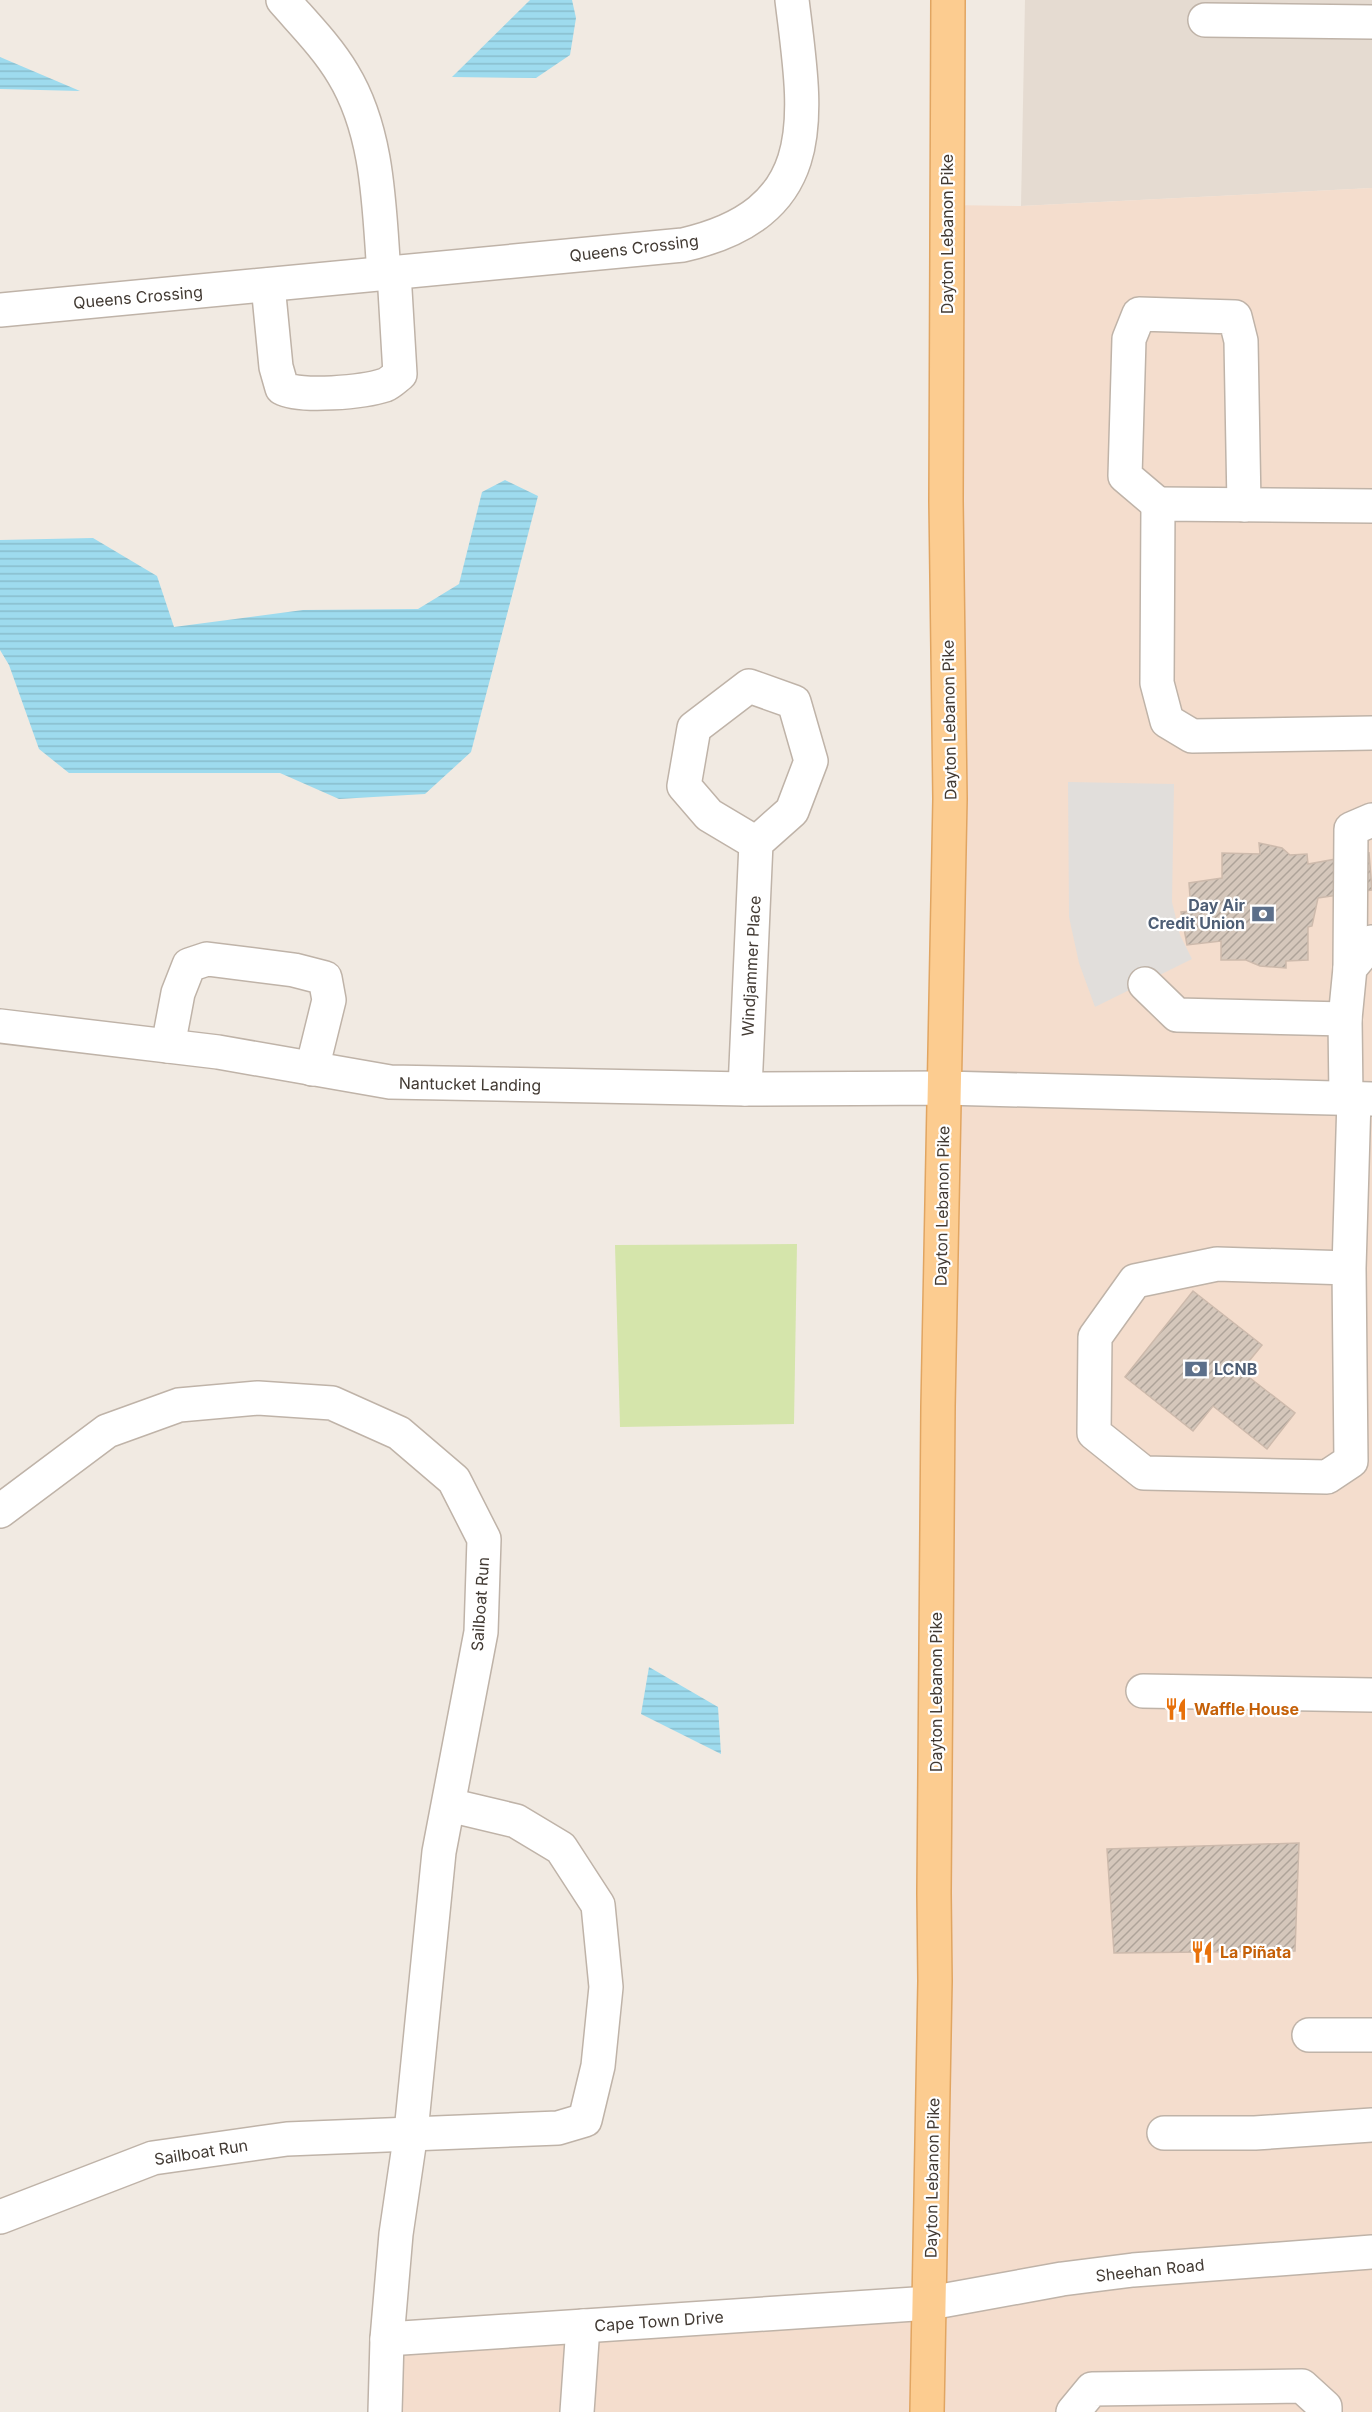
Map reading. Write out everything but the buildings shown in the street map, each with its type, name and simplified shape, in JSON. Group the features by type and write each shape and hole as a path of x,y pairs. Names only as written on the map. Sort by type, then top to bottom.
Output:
{"main road":[{"name":"Dayton Lebanon Pike","path":"927,2412 935,1981 938,1419 950,799 946,501 948,0"}],"street":[{"path":"268,285 276,367 282,388 291,393 338,391 388,384 400,374 375,170 364,122 345,76 326,49 283,0"},
{"name":"Queens Crossing","path":"0,310 683,245 715,237 744,223 770,202 790,173 802,135 804,97 792,0"},
{"path":"1205,20 1372,22"},
{"path":"1244,505 1241,341 1235,317 1139,314 1129,339 1125,476 1158,504 1244,505 1372,506"},
{"path":"1158,504 1157,683 1167,721 1192,736 1372,733"},
{"path":"749,686 794,702 811,761 792,811 756,843 709,815 684,786 694,728 749,686"},
{"path":"1348,1268 1217,1264 1135,1281 1095,1337 1094,1433 1144,1473 1327,1477 1351,1461 1361,1345 1348,1268 1358,1099 1345,1018 1362,825"},
{"name":"Windjammer Place","path":"745,1089 756,843"},
{"path":"1350,968 1372,942"},
{"path":"168,1046 178,993 189,964 207,959 294,970 325,978 329,1000 312,1070"},
{"path":"1145,984 1178,1015 1345,1018"},
{"name":"Nantucket Landing","path":"0,1026 168,1046 390,1082 745,1089 945,1088 1358,1099"},
{"name":"Sailboat Run","path":"0,1511 107,1431 179,1404 258,1398 332,1403 399,1433 454,1480 484,1539 481,1632 439,1852 411,2132 396,2234 387,2339 385,2412"},
{"path":"1143,1691 1372,1695"},
{"path":"411,2132 558,2128 585,2120 598,2066 606,1987 598,1905 561,1848 516,1821 449,1805"},
{"path":"1309,2035 1372,2035"},
{"path":"1164,2133 1255,2133 1372,2125"},
{"name":"Sailboat Run","path":"0,2217 153,2158 287,2139 411,2132"},
{"name":"Sheehan Road","path":"930,2303 1062,2279 1133,2270 1372,2252"},
{"name":"Cape Town Drive","path":"387,2339 930,2303"},
{"path":"577,2412 583,2326"},
{"path":"1073,2412 1092,2389 1302,2386 1325,2407 1325,2412"}],"shaded area":[{"path":"1025,0 1372,0 1372,188 1021,206"},
{"path":"1372,188 1372,2412 385,2412 387,2339 930,2303 947,205 1021,206"},
{"path":"1068,782 1174,784 1172,902 1180,935 1192,959 1095,1007 1079,963 1069,917"}],"green space":[{"path":"797,1244 794,1424 620,1427 615,1245"}],"water":[{"path":"530,0 572,0 576,18 570,55 536,78 452,77"},
{"path":"0,57 80,91 0,89"},
{"path":"505,480 538,496 471,752 425,794 339,799 280,773 69,773 39,749 9,665 0,650 0,540 93,538 157,576 174,627 303,610 418,609 459,584 482,492"},
{"path":"649,1667 718,1707 721,1754 641,1714"}],"place":[{"name":"Day Air Credit Union","path":"1263,914"},
{"name":"LCNB","path":"1196,1369"},
{"name":"Waffle House","path":"1176,1709"},
{"name":"La Piñata","path":"1202,1952"}]}
